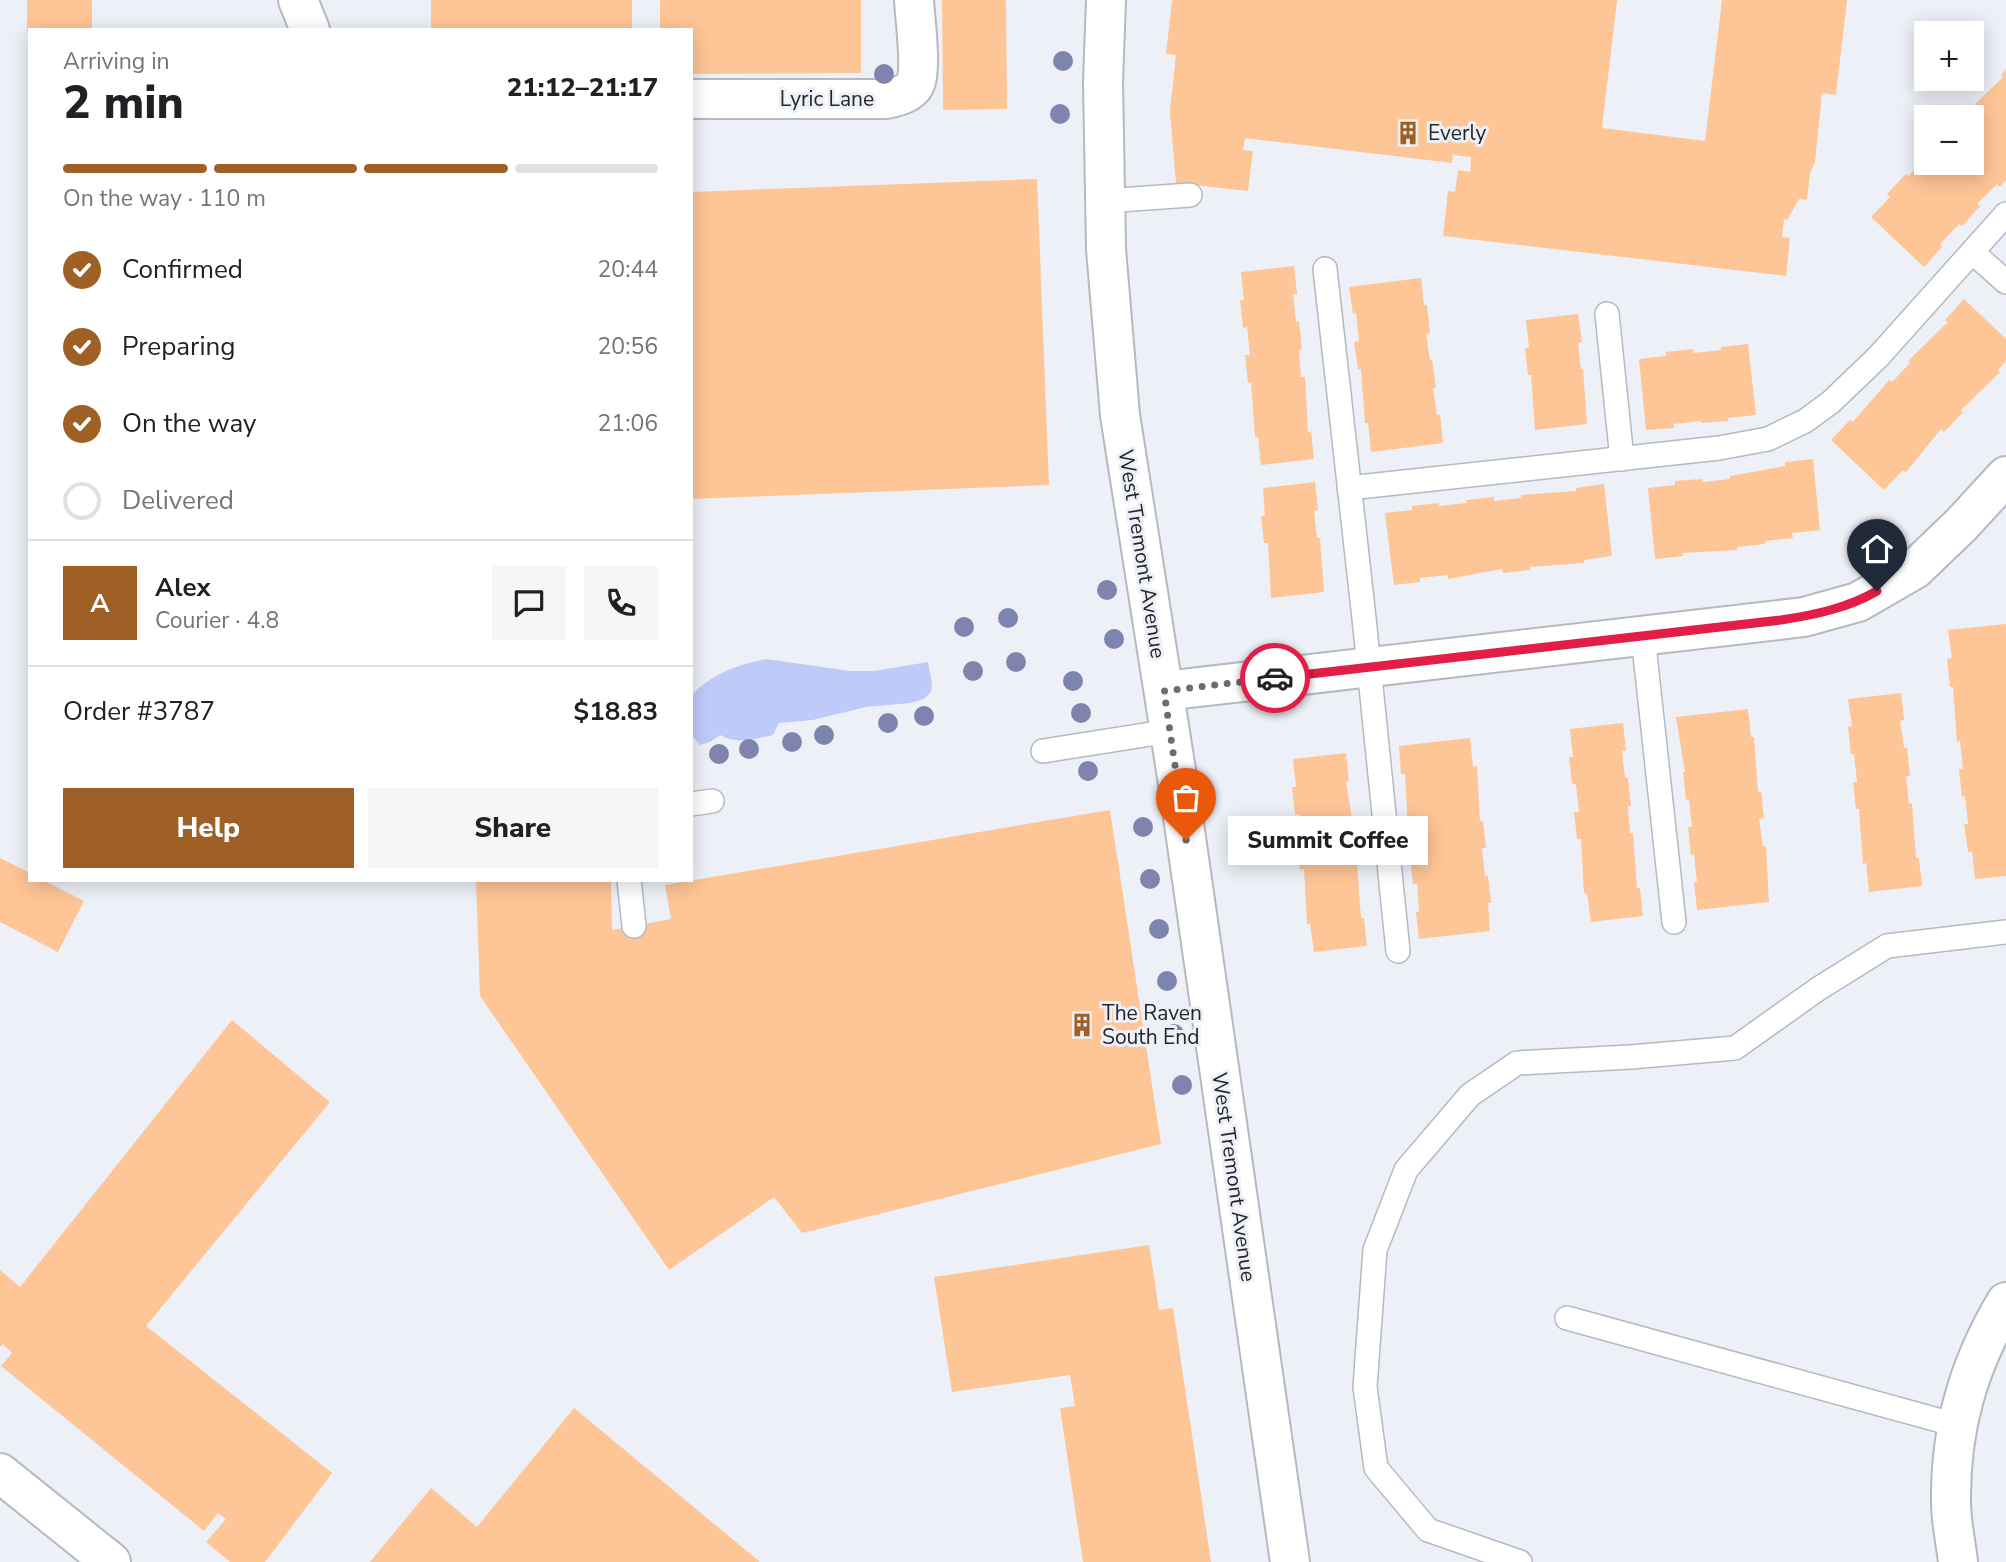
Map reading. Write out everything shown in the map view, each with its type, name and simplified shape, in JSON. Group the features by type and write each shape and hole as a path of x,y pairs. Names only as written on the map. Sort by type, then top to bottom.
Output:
{"street":[{"path":"298,0 309,28"},
{"name":"Lyric Lane","path":"693,99 886,99 902,95 915,85 918,69 914,0"},
{"name":"West Tremont Avenue","path":"1106,0 1102,82 1106,249 1121,415 1164,691 1290,1562"},
{"path":"1164,691 1804,617 1858,602 1915,569 1961,525 2006,476"},
{"path":"1958,1562 1951,1505 1956,1425 1966,1385 1990,1329 2006,1302"},
{"path":"1,1475 111,1562"}],"lane":[{"path":"1105,201 1190,195"},
{"path":"1349,488 1719,448 1768,439 1805,421 1831,402 1878,358 2006,214"},
{"path":"1972,252 2006,282"},
{"path":"1325,269 1398,951"},
{"path":"1607,314 1622,459"},
{"path":"1643,636 1674,922"},
{"path":"1043,751 1170,732"},
{"path":"629,882 634,926"},
{"path":"1520,1562 1428,1530 1376,1468 1365,1387 1375,1250 1406,1170 1470,1096 1517,1063 1735,1048 1818,989 1887,946 2006,932"},
{"path":"1567,1318 1956,1425"}],"shaded area":[{"path":"766,659 850,671 874,671 928,662 931,692 924,699 910,703 866,707 813,720 779,723 773,735 733,740 720,735 700,745 693,737 693,694 726,671"}],"building":[{"path":"27,0 92,0 92,28 28,28 27,31"},
{"path":"431,0 632,0 632,28 431,28"},
{"path":"660,0 861,0 861,73 693,74 693,28 660,28"},
{"path":"942,0 1006,0 1007,109 943,110"},
{"name":"Everly","path":"1172,0 1617,0 1602,128 1705,141 1722,0 1847,0 1836,95 1822,93 1815,162 1810,173 1807,200 1799,199 1787,220 1784,219 1782,237 1790,238 1786,276 1443,236 1448,191 1455,192 1458,170 1470,172 1471,157 1453,155 1452,163 1245,138 1243,150 1253,151 1248,191 1176,183 1170,111 1176,55 1166,54"},
{"path":"2006,69 2006,180 2000,187 1997,184 1977,204 1980,206 1962,226 1959,224 1940,244 1942,247 1924,267 1871,217 1890,197 1887,194 1906,174 1908,176 1914,170 1914,175 1984,175 1984,105 1974,105 2003,77 2001,75"},
{"path":"1037,179 1049,485 693,499 693,192"},
{"path":"1294,266 1297,294 1293,294 1302,349 1299,350 1301,377 1305,377 1308,432 1311,431 1314,459 1261,465 1245,355 1250,355 1247,327 1243,328 1241,272"},
{"path":"1421,278 1424,305 1427,305 1430,333 1426,334 1436,388 1433,388 1443,443 1371,452 1368,423 1365,423 1361,369 1358,369 1354,342 1359,341 1356,313 1353,314 1349,287"},
{"path":"1964,299 2006,339 2006,361 1998,370 2000,372 1961,410 1963,412 1944,432 1941,429 1906,472 1903,470 1884,490 1831,440 1850,420 1853,422 1889,380 1892,382 1910,363 1908,361 1948,322 1945,320"},
{"path":"1578,314 1582,342 1578,343 1587,424 1535,430 1531,375 1528,375 1525,348 1529,348 1526,320"},
{"path":"1748,344 1756,415 1728,418 1728,421 1674,424 1674,428 1646,430 1639,359 1666,356 1666,352 1693,349 1693,353"},
{"path":"1813,459 1820,530 1792,533 1793,538 1737,547 1737,550 1683,553 1683,556 1655,559 1648,488 1675,485 1675,481 1730,479 1730,476 1785,466 1785,462"},
{"path":"1315,482 1318,510 1314,511 1317,538 1320,538 1324,592 1271,598 1268,543 1264,543 1261,516 1265,516 1263,488"},
{"path":"1604,484 1612,556 1584,560 1584,563 1530,567 1530,570 1503,573 1502,569 1448,579 1448,575 1420,578 1420,582 1394,585 1385,513 1412,510 1412,506 1467,503 1466,500 1494,497 1494,501 1521,498 1521,495 1576,491 1576,488"},
{"path":"2006,624 2006,876 1975,879 1972,851 1968,852 1964,824 1968,824 1959,769 1963,769 1960,741 1957,742 1953,687 1950,687 1947,659 1952,658 1948,630"},
{"path":"1901,693 1904,720 1900,721 1910,776 1906,776 1909,804 1912,803 1916,858 1919,858 1922,886 1869,892 1853,782 1857,782 1848,727 1852,726 1848,699"},
{"path":"1748,709 1751,737 1754,737 1758,792 1761,791 1764,818 1759,819 1763,847 1766,846 1769,902 1697,910 1694,854 1691,855 1688,827 1692,827 1689,799 1686,800 1685,772 1676,717"},
{"path":"1623,723 1626,751 1622,751 1631,806 1628,806 1630,833 1633,833 1637,888 1640,888 1643,916 1591,922 1587,893 1584,894 1581,839 1577,839 1574,812 1579,812 1569,757 1573,757 1570,729"},
{"path":"1470,738 1473,767 1477,766 1480,821 1483,821 1486,848 1482,848 1491,903 1488,903 1490,931 1419,939 1417,884 1413,884 1410,857 1414,856 1411,829 1408,829 1405,774 1401,774 1399,746"},
{"path":"1346,753 1349,781 1346,782 1355,836 1351,837 1367,946 1314,952 1310,924 1307,924 1304,869 1300,870 1298,843 1302,842 1299,814 1295,815 1293,759"},
{"name":"The Raven South End","path":"1110,810 1161,1144 802,1233 774,1197 669,1270 480,996 476,882 611,882 612,930 671,919 665,885"},
{"path":"0,858 28,872 28,882 47,882 84,901 58,952 0,922"},
{"path":"232,1020 330,1102 146,1326 332,1473 265,1562 230,1562 206,1542 226,1519 218,1513 204,1531 1,1366 12,1353 3,1344 0,1347 0,1270 20,1287"},
{"path":"1149,1245 1159,1310 1173,1308 1211,1562 1083,1562 1060,1408 1075,1406 1070,1375 952,1392 934,1277"},
{"path":"574,1408 760,1562 370,1562 431,1488 477,1527"}],"way so far":[{"path":"1186,840 1164,691 1275,678"}],"place":[{"name":"Everly","path":"1408,133"},
{"name":"Summit Coffee","path":"1186,840"},
{"name":"The Raven South End","path":"1082,1025"}],"route":[{"path":"1275,678 1804,617 1858,602 1877,591"}]}
